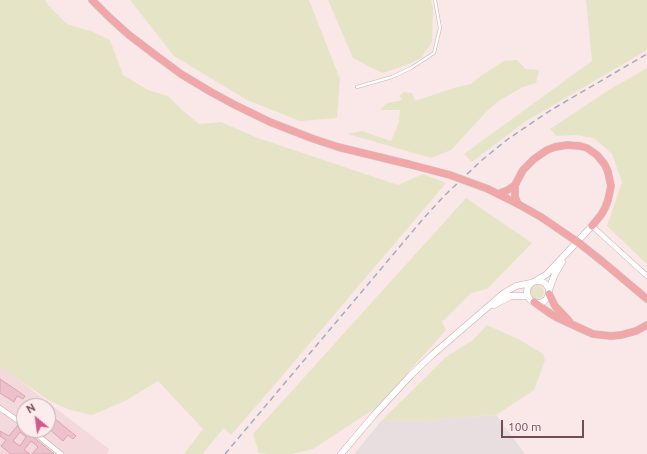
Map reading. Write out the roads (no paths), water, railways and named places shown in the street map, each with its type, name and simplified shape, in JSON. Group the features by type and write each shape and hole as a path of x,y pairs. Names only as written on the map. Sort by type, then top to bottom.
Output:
{"main road":[{"path":"92,0 109,17 158,57 187,77 235,105 270,122 311,138 450,175 488,189 541,217 579,243 647,299"},
{"path":"498,194 515,185 523,170 534,158 547,150 567,145 587,148 598,155 605,165 611,186 605,208 592,226"},
{"path":"515,185 515,197 518,204"},
{"path":"549,292 555,306 575,326"},
{"path":"534,302 548,312 593,334 611,336 628,334 636,331 646,324"}],"street":[{"path":"342,454 374,416 432,354 504,293 516,286 534,281 547,274 592,226 647,276"},
{"path":"549,292 548,286 545,282 534,281 527,289 527,296 534,302 541,302 547,298 560,265 568,252"},
{"path":"484,311 511,296 527,296"},
{"path":"0,408 16,419"},
{"path":"41,438 61,454"}],"lane":[{"path":"357,87 392,77 411,68 434,53 440,28 435,0"}],"railway":[{"path":"225,454 444,196 482,160 508,139 551,110 647,54"}]}
